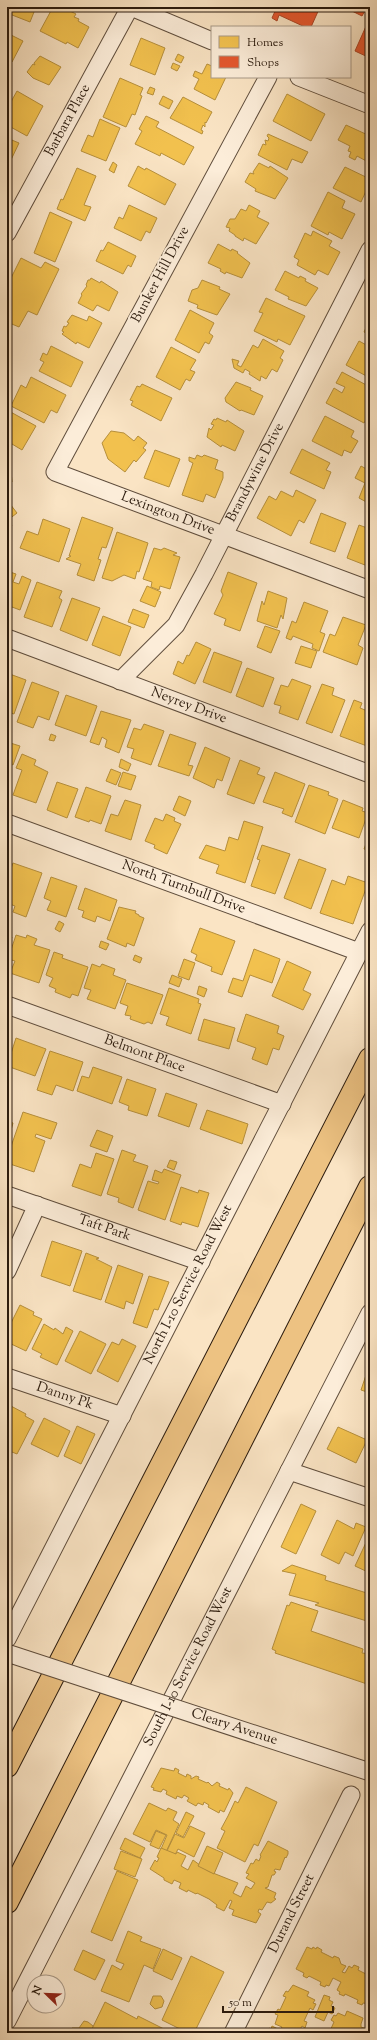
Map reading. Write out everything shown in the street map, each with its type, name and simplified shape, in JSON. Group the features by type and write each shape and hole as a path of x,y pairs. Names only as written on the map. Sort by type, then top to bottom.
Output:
{"highway":[{"path":"7,1766 370,1059"},
{"path":"7,1902 370,1187"}],"street":[{"path":"130,7 211,41"},
{"name":"Barbara Place","path":"7,233 130,7"},
{"name":"Bunker Hill Drive","path":"55,472 267,78"},
{"path":"302,78 370,105"},
{"name":"Brandywine Drive","path":"120,681 176,625 370,250"},
{"name":"Lexington Drive","path":"55,472 370,590"},
{"name":"Neyrey Drive","path":"7,638 370,774"},
{"name":"North Turnbull Drive","path":"7,823 359,952"},
{"name":"North I-10 Service Road West","path":"7,1639 370,931"},
{"name":"Belmont Place","path":"7,1005 282,1104"},
{"name":"Taft Park","path":"7,1195 201,1262"},
{"path":"7,1272 37,1205"},
{"name":"South I-10 Service Road West","path":"7,2021 368,1320"},
{"name":"Danny Pk","path":"7,1377 122,1416"},
{"path":"289,1471 370,1498"},
{"name":"Cleary Avenue","path":"7,1653 370,1772"},
{"name":"Durand Street","path":"233,2033 351,1795"}],"building: Homes":[{"path":"7,7 36,7 30,22 7,13"},
{"path":"53,7 62,7 76,14 74,17 79,19 78,21 89,27 78,48 67,42 66,44 40,31"},
{"path":"7,33 23,41 12,62 7,60"},
{"path":"141,38 165,48 155,75 130,65"},
{"path":"178,54 184,57 181,63 175,60"},
{"path":"40,56 61,67 49,85 33,78 27,72 33,64 35,65 34,63"},
{"path":"173,63 180,66 177,71 171,68"},
{"path":"207,64 211,66 211,78 226,78 215,100 194,89 199,79 193,76 195,71 202,74"},
{"path":"120,78 143,88 140,95 142,96 135,115 132,114 126,127 103,117"},
{"path":"150,87 155,89 153,95 147,93"},
{"path":"17,91 43,106 27,136 7,125 7,109"},
{"path":"287,94 325,114 311,141 273,121"},
{"path":"163,96 173,101 169,109 159,104"},
{"path":"183,97 212,112 206,123 205,122 205,127 203,125 201,130 203,131 202,134 170,118"},
{"path":"146,116 159,122 156,127 194,147 184,165 161,153 160,156 135,144 142,131 139,129"},
{"path":"100,119 120,128 106,161 81,151 88,135 93,137"},
{"path":"346,125 370,136 370,163 357,156 355,160 349,157 351,152 348,151 350,146 338,140"},
{"path":"268,134 308,152 302,163 292,159 287,170 258,155 263,144 266,145 265,140 268,141"},
{"path":"7,138 19,143 7,165"},
{"path":"113,162 117,165 114,173 109,170"},
{"path":"259,163 269,168 270,166 288,178 275,199 255,191 256,189 245,182 250,173 254,174 253,172"},
{"path":"138,166 145,170 146,168 176,184 165,205 128,186"},
{"path":"345,167 370,179 370,189 368,192 366,191 361,202 333,188"},
{"path":"77,168 96,176 84,205 91,207 85,221 57,209 61,199 63,200"},
{"path":"328,192 345,201 342,208 355,214 342,239 329,232 328,235 311,226"},
{"path":"129,205 157,218 150,233 146,231 141,241 114,228 119,217 123,219"},
{"path":"249,205 260,211 257,217 269,223 256,244 244,238 243,241 229,231 230,228 226,227 230,219 235,219 241,209 246,211"},
{"path":"50,212 72,222 55,262 34,253"},
{"path":"313,231 332,241 329,246 340,252 328,275 318,270 315,275 297,265 299,260 294,257 305,233 311,236"},
{"path":"108,242 136,256 131,267 128,265 123,274 96,261 101,250 103,251"},
{"path":"218,244 231,251 232,249 238,252 237,253 250,263 242,278 226,272 225,274 220,271 221,269 208,263"},
{"path":"21,258 41,268 45,262 59,269 37,315 28,311 19,327 7,322 7,286"},
{"path":"285,271 299,278 300,276 306,279 305,281 318,288 306,306 288,299 289,297 275,290"},
{"path":"91,278 100,283 101,281 118,292 109,311 97,305 93,311 78,303 82,295 81,294 87,286 88,280"},
{"path":"202,280 220,287 219,289 230,294 217,315 197,308 198,305 188,301 192,290 198,288"},
{"path":"266,298 305,316 290,345 278,339 277,342 254,331 263,313 259,312"},
{"path":"190,310 214,323 209,333 213,336 209,344 205,342 199,353 175,340"},
{"path":"72,315 87,321 89,316 102,323 89,348 77,342 76,344 62,334 64,332 62,331 64,326 66,327 69,323 67,322"},
{"path":"370,319 370,335 364,332"},
{"path":"263,339 284,351 280,358 283,360 277,372 272,369 266,379 261,376 260,381 249,374 250,372 245,369 243,373 234,368 232,359 239,361 237,365 241,367 253,345 258,348"},
{"path":"359,341 370,347 370,378 346,365"},
{"path":"51,346 83,362 71,387 39,371 44,362 40,360 43,353 47,355"},
{"path":"171,347 196,360 190,370 195,372 190,381 186,379 180,390 156,377"},
{"path":"342,372 370,387 370,412 364,423 326,403 334,388 342,393 345,387 336,383"},
{"path":"31,377 66,395 57,413 51,410 44,423 11,406 21,385 26,388"},
{"path":"236,382 251,388 250,390 263,396 254,415 241,410 240,411 226,402 225,398"},
{"path":"142,384 172,398 161,421 131,405 133,401 130,400 137,386 140,387"},
{"path":"7,410 36,426 22,450 7,441"},
{"path":"325,416 354,431 351,437 358,441 351,453 344,450 342,456 312,441"},
{"path":"217,418 226,422 227,420 244,431 235,451 222,445 221,447 207,437 209,428 211,430 214,425 211,424 214,419 216,420"},
{"path":"111,431 124,433 134,441 138,436 147,443 143,448 146,450 136,462 134,460 125,472 108,459 102,443"},
{"path":"302,449 330,463 326,470 331,472 324,489 290,473"},
{"path":"155,450 180,459 169,487 144,478"},
{"path":"197,455 202,457 204,455 218,460 215,469 223,472 223,478 215,498 206,494 203,502 182,495 193,463 189,461 189,457 195,459"},
{"path":"370,457 370,467 366,465"},
{"path":"7,460 10,460 12,482 7,482"},
{"path":"361,466 370,471 370,504 359,498 365,483 355,478"},
{"path":"296,490 316,500 304,523 299,520 291,536 257,518 269,496 276,500 281,491 293,497"},
{"path":"7,500 17,513 8,520 12,526 7,530"},
{"path":"321,513 346,523 335,552 310,543"},
{"path":"82,517 113,528 106,548 102,547 98,559 101,560 94,581 77,575 81,564 66,559 71,556 69,556"},
{"path":"43,519 70,529 59,562 20,548 27,531 38,535"},
{"path":"359,525 370,529 370,567 347,558"},
{"path":"117,532 148,543 139,572 137,571 135,579 124,575 112,581 102,578"},
{"path":"154,548 161,550 164,548 177,553 173,555 180,557 170,589 160,586 159,590 151,587 152,582 143,579"},
{"path":"7,571 16,574 13,582 19,584 22,576 31,580 20,610 12,607 10,611 7,610"},
{"path":"228,572 257,583 240,631 224,625 226,619 214,614 223,595 221,591"},
{"path":"37,582 62,591 59,598 62,600 52,627 24,617"},
{"path":"147,586 161,592 155,607 140,601"},
{"path":"268,591 287,598 283,619 281,615 277,628 257,621 262,601 264,605"},
{"path":"72,598 100,608 87,641 60,630"},
{"path":"304,602 328,611 320,632 325,634 319,651 312,648 313,644 293,636 291,640 286,638 292,621 296,623"},
{"path":"133,609 149,615 144,628 128,622"},
{"path":"103,616 131,627 120,656 92,645"},
{"path":"343,617 366,625 358,645 363,648 357,665 323,652 330,634 335,636"},
{"path":"265,626 280,631 271,653 257,647"},
{"path":"196,642 211,649 195,684 173,674 178,661 183,664"},
{"path":"301,646 317,651 311,668 295,663"},
{"path":"214,652 242,662 231,693 203,682"},
{"path":"247,668 274,678 263,707 236,696"},
{"path":"7,673 26,680 14,714 7,712"},
{"path":"292,679 311,686 298,720 279,713 281,706 274,704 281,685 288,687"},
{"path":"32,682 59,692 49,720 38,716 33,728 17,722"},
{"path":"322,684 334,688 332,695 345,700 332,733 306,723"},
{"path":"66,695 97,706 86,736 55,725"},
{"path":"354,700 362,703 360,708 370,712 370,738 367,746 340,736"},
{"path":"101,711 131,720 119,753 105,747 107,740 102,737 99,745 90,742"},
{"path":"144,724 164,731 151,765 131,758 134,749 127,747 134,728 141,730"},
{"path":"51,734 56,736 54,741 49,740"},
{"path":"170,734 196,743 188,765 193,766 189,776 158,766"},
{"path":"7,742 20,746 13,765 7,762"},
{"path":"205,747 230,758 222,781 217,779 214,788 193,778"},
{"path":"22,754 36,760 34,765 48,772 36,803 13,795 22,770 16,768"},
{"path":"121,759 131,764 128,771 119,767"},
{"path":"240,760 260,768 257,774 265,777 254,804 227,794"},
{"path":"111,769 121,773 116,785 106,781"},
{"path":"123,772 136,776 131,790 118,786"},
{"path":"275,772 305,784 292,817 282,813 284,809 263,802"},
{"path":"57,782 78,789 67,818 47,810"},
{"path":"309,785 329,792 328,795 338,799 325,834 295,822"},
{"path":"86,787 111,796 101,824 75,817"},
{"path":"179,796 191,801 185,816 173,810"},
{"path":"125,800 141,805 131,840 105,831 111,814 118,816"},
{"path":"343,800 363,808 362,811 368,813 359,838 332,828"},
{"path":"166,814 175,818 174,821 181,824 167,854 154,848 155,845 145,841 155,818 163,821"},
{"path":"244,821 263,827 245,883 216,873 219,865 199,858 206,845 225,851 229,837 238,840"},
{"path":"370,833 370,851 364,849"},
{"path":"262,845 290,854 275,894 251,886 260,860 257,859"},
{"path":"299,859 326,869 311,909 284,898"},
{"path":"13,863 42,873 26,917 13,912 15,906 7,903 7,879"},
{"path":"348,876 368,883 353,924 320,913 332,880 345,885"},
{"path":"51,877 77,886 66,917 47,910 51,901 44,898"},
{"path":"85,888 117,900 110,921 97,916 95,922 82,917 84,911 78,909"},
{"path":"119,907 136,911 135,913 144,918 134,946 127,943 126,947 107,939"},
{"path":"59,921 64,924 60,932 55,929"},
{"path":"200,928 235,941 222,975 211,971 212,967 195,960 197,955 191,952"},
{"path":"16,935 26,938 27,935 37,939 34,945 50,950 39,983 10,973 15,961 8,959"},
{"path":"7,936 12,937 7,953"},
{"path":"101,941 109,944 106,950 99,947"},
{"path":"254,949 280,959 272,983 250,975 242,997 228,992 233,978 243,981"},
{"path":"54,952 63,955 62,958 88,967 78,996 72,994 70,998 55,992 56,989 49,986 53,978 46,975"},
{"path":"135,955 142,958 140,963 133,960"},
{"path":"184,959 195,963 189,980 178,976"},
{"path":"287,961 311,972 303,990 311,994 303,1010 272,996"},
{"path":"92,964 100,967 102,964 115,969 113,975 126,980 115,1009 87,999 91,990 84,988"},
{"path":"172,975 182,979 179,987 169,983"},
{"path":"127,983 163,995 152,1024 148,1022 144,1024 130,1019 131,1016 125,1015 128,1006 120,1003"},
{"path":"199,986 207,989 204,997 197,994"},
{"path":"169,988 199,999 198,1003 201,1004 191,1034 166,1025 169,1017 160,1014"},
{"path":"246,1014 279,1026 277,1033 284,1036 279,1050 273,1048 267,1065 252,1059 256,1048 237,1041"},
{"path":"204,1019 235,1028 229,1049 198,1040"},
{"path":"16,1038 46,1049 35,1076 7,1066"},
{"path":"50,1051 83,1062 73,1091 56,1085 52,1095 37,1090"},
{"path":"93,1067 122,1077 112,1104 77,1091 82,1076 89,1078"},
{"path":"127,1079 156,1089 147,1116 128,1110 129,1106 119,1102"},
{"path":"166,1093 197,1104 189,1127 158,1116"},
{"path":"207,1110 248,1124 242,1144 200,1129"},
{"path":"23,1112 57,1123 51,1139 36,1134 35,1137 45,1141 34,1172 7,1163 7,1158"},
{"path":"7,1121 13,1123 7,1145"},
{"path":"97,1130 113,1136 107,1152 90,1146"},
{"path":"122,1150 136,1155 133,1161 148,1166 133,1208 118,1202 119,1198 107,1194"},
{"path":"96,1153 114,1159 101,1196 72,1186 80,1164 91,1168"},
{"path":"170,1160 177,1162 174,1170 167,1167"},
{"path":"164,1169 181,1175 165,1220 138,1210 148,1181 158,1184 159,1182 152,1180 155,1170 162,1173"},
{"path":"181,1187 198,1193 199,1190 209,1193 198,1227 182,1222 181,1225 170,1221"},
{"path":"52,1241 82,1251 70,1286 41,1276"},
{"path":"86,1253 99,1258 96,1259 112,1267 101,1300 73,1291"},
{"path":"118,1265 143,1274 133,1304 126,1301 124,1309 105,1302"},
{"path":"149,1276 169,1282 158,1310 154,1309 147,1328 133,1323"},
{"path":"20,1305 34,1312 33,1315 42,1319 26,1351 7,1342 7,1332 10,1327 8,1326"},
{"path":"44,1324 54,1330 55,1328 63,1334 66,1327 73,1331 57,1365 40,1357 42,1354 32,1349"},
{"path":"80,1331 106,1344 91,1374 65,1361"},
{"path":"122,1339 136,1346 118,1382 97,1371 112,1342 119,1345"},
{"path":"370,1363 370,1393 361,1390"},
{"path":"9,1405 26,1414 25,1416 34,1421 17,1454 7,1450 7,1409"},
{"path":"44,1418 70,1431 58,1457 31,1444"},
{"path":"77,1426 95,1434 81,1464 64,1456"},
{"path":"338,1427 367,1440 356,1463 327,1449"},
{"path":"301,1504 316,1511 296,1554 281,1547"},
{"path":"337,1520 354,1529 356,1523 366,1527 353,1556 345,1552 339,1564 321,1555"},
{"path":"370,1534 370,1573 355,1566"},
{"path":"292,1565 326,1576 325,1580 370,1594 370,1622 315,1605 319,1603 289,1595 296,1574 282,1571"},
{"path":"291,1602 318,1611 311,1631 363,1649 362,1653 370,1654 370,1685 275,1653 276,1651 272,1649 287,1605 289,1606"},
{"path":"161,1768 174,1771 175,1768 179,1770 178,1773 186,1777 187,1774 191,1776 191,1779 196,1776 199,1777 198,1779 207,1783 208,1782 212,1786 217,1782 220,1784 219,1786 228,1790 229,1788 233,1793 224,1812 220,1810 219,1813 208,1807 209,1805 204,1802 203,1805 198,1803 196,1806 187,1801 189,1798 184,1795 182,1798 177,1796 176,1799 166,1794 167,1791 163,1789 161,1792 153,1790 154,1788 151,1787"},
{"path":"246,1787 277,1802 258,1846 254,1844 245,1862 217,1848 225,1831 221,1829 235,1801 238,1803"},
{"path":"149,1803 166,1811 168,1808 177,1812 173,1820 179,1824 166,1852 161,1849 167,1835 156,1830 150,1842 133,1834"},
{"path":"186,1812 194,1816 183,1837 176,1833"},
{"path":"190,1826 205,1833 194,1857 178,1849 174,1857 166,1853 175,1834 184,1838"},
{"path":"156,1831 166,1835 159,1849 150,1845"},
{"path":"125,1838 145,1848 140,1858 120,1849"},
{"path":"268,1841 288,1851 288,1854 286,1858 285,1857 280,1870 275,1869 274,1871 276,1872 272,1875 268,1887 265,1888 276,1893 274,1898 276,1899 271,1903 267,1902 262,1910 259,1909 258,1912 261,1914 256,1923 232,1915 234,1910 229,1908 232,1901 230,1900 224,1911 216,1907 217,1905 209,1899 197,1893 196,1894 188,1890 187,1892 179,1888 181,1883 174,1880 172,1884 164,1880 164,1878 150,1869 155,1860 157,1862 159,1858 157,1857 161,1848 176,1854 177,1852 186,1856 181,1866 188,1870 193,1860 208,1871 238,1883 233,1893 241,1897 246,1886 251,1889 255,1883 246,1878 249,1874 246,1873 251,1863 253,1864 256,1859 259,1861 260,1855"},
{"path":"207,1846 223,1853 214,1874 198,1866"},
{"path":"121,1851 142,1859 135,1877 114,1869"},
{"path":"117,1871 138,1880 112,1941 91,1932"},
{"path":"128,1931 142,1937 140,1941 161,1949 153,1969 144,1965 129,2002 101,1991 112,1965 121,1970 124,1964 116,1961"},
{"path":"307,1947 312,1949 313,1947 316,1949 317,1947 322,1950 321,1952 333,1958 334,1956 339,1958 341,1964 346,1966 342,1972 345,1973 349,1966 352,1968 354,1965 359,1967 358,1970 370,1976 370,2004 363,2003 362,2005 357,2003 358,2000 345,1994 344,1996 339,1994 340,1992 337,1990 341,1982 333,1978 329,1986 326,1985 325,1987 320,1985 321,1982 309,1976 307,1978 303,1976 304,1973 296,1969"},
{"path":"163,1949 182,1958 172,1980 153,1971"},
{"path":"83,1950 105,1960 95,1980 74,1970"},
{"path":"191,1956 224,1972 194,2033 188,2033 162,2020"},
{"path":"293,1985 309,1992 307,1996 315,2000 313,2003 316,2004 313,2010 310,2008 304,2021 307,2022 305,2028 302,2026 298,2033 266,2033 272,2026 280,2030 282,2027 275,2024 278,2015 275,2014 278,2009 280,2010 286,1997 283,1996 286,1991 288,1992"},
{"path":"324,1995 330,1997 329,2000 333,2002 331,2006 335,2008 332,2014 328,2012 324,2021 315,2017"},
{"path":"153,1996 161,1996 164,2001 162,2007 155,2009 150,2004"},
{"path":"105,2002 137,2019 138,2016 164,2029 162,2033 90,2033"},
{"path":"347,2011 363,2018 361,2027 364,2028 362,2033 329,2033 334,2022 331,2020 334,2015 336,2016 338,2013 345,2016"},
{"path":"84,2021 93,2026 91,2033 70,2033 72,2028 79,2028"}],"building: Shops":[{"path":"271,7 320,7 311,26 303,26 279,15 277,21 272,18 276,9"},
{"path":"344,7 367,7 362,16"},
{"path":"367,24 370,25 370,58 355,51"}]}
